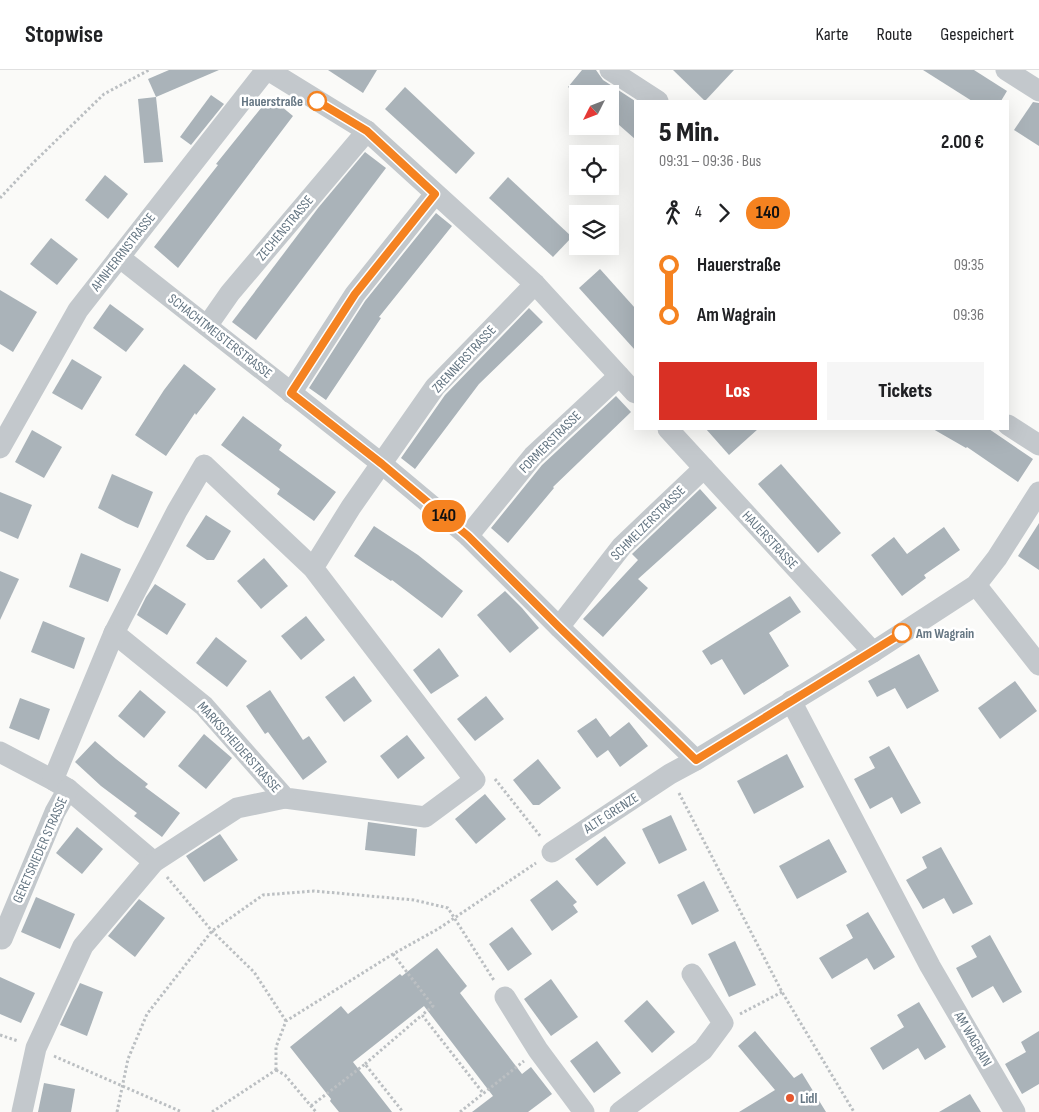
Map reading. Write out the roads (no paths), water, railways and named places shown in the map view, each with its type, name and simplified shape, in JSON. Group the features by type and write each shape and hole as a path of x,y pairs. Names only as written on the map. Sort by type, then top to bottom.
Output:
{"street":[{"path":"267,70 367,131 535,284 634,392"},
{"name":"AHNHERRNSTRASSE","path":"0,448 78,310 267,70"},
{"path":"610,70 656,100"},
{"path":"1006,70 1039,92"},
{"name":"ZECHENSTRASSE","path":"207,326 230,293 367,131"},
{"path":"291,393 355,294 435,194"},
{"name":"SCHACHTMEISTERSTRASSE","path":"120,257 382,464 468,536 696,760"},
{"name":"ZRENNERSTRASSE","path":"382,464 435,387 535,284"},
{"name":"FORMERSTRASSE","path":"468,536 532,456 619,376"},
{"path":"1009,426 1039,445"},
{"name":"HAUERSTRASSE","path":"669,430 873,652"},
{"path":"114,633 177,511 204,465 312,568 351,507 382,464"},
{"name":"SCHMELZERSTRASSE","path":"559,627 622,546 704,468"},
{"path":"696,760 873,652 976,585 997,558 1039,492"},
{"name":"MARKSCHEIDERSTRASSE","path":"114,633 204,706 285,798 425,817 475,780 312,568"},
{"path":"976,585 1039,665"},
{"name":"GERETSRIEDER STRASSE","path":"2,939 55,812 61,784 114,633"},
{"name":"AM WAGRAIN","path":"791,701 930,966 1015,1112"},
{"name":"GERETSRIEDER STRASSE","path":"0,752 61,784 154,862"},
{"name":"ALTE GRENZE","path":"552,852 670,774 696,760"},
{"path":"22,1112 36,1048 83,946 154,862 237,808 285,798"},
{"path":"620,1112 702,1050 723,1023 692,974"},
{"path":"504,997 538,1050 584,1112"}],"place":[{"name":"Hauerstraße","path":"317,101"},
{"name":"Am Wagrain","path":"902,633"},
{"name":"Lidl","path":"790,1098"}]}
